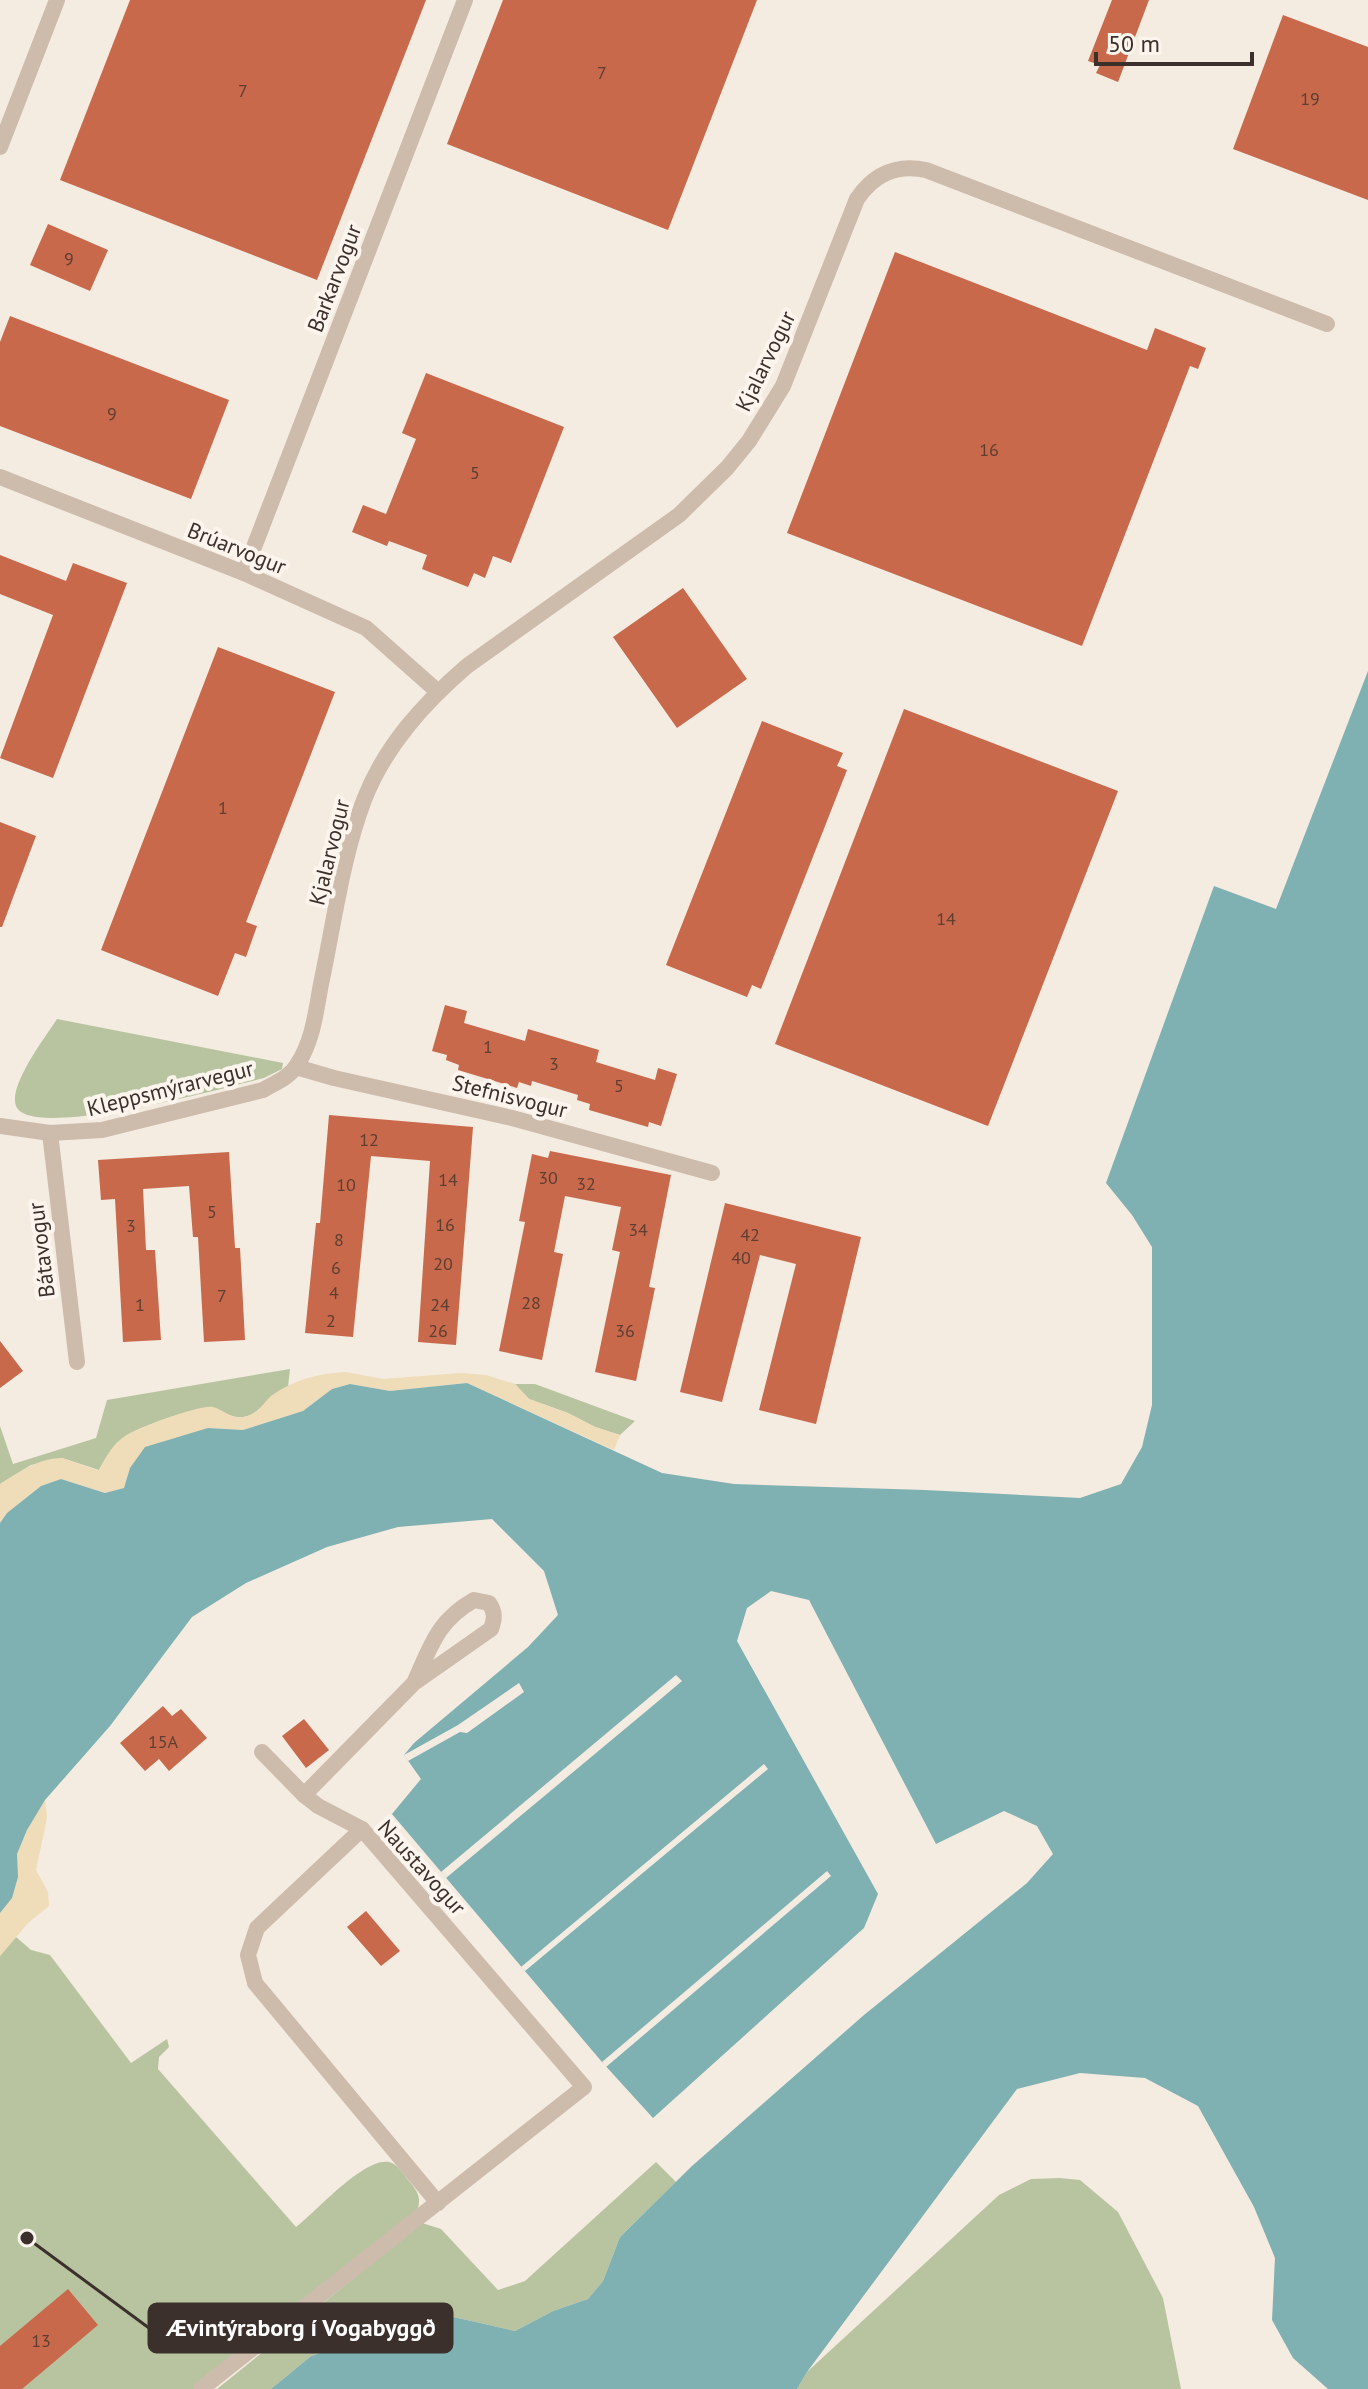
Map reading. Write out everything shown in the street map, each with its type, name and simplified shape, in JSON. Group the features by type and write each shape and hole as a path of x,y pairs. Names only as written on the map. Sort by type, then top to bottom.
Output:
{"street":[{"path":"0,147 57,0"},
{"name":"Barkarvogur","path":"244,573 465,0"},
{"name":"Kjalarvogur","path":"296,1067 309,1041 343,878 365,798 403,731 437,691 467,666 679,515 727,468 749,441 783,386 857,199 874,179 885,172 912,167 926,170 1327,324"},
{"name":"Brúarvogur","path":"0,477 244,573 366,628 437,691"},
{"name":"Kleppsmýrarvegur","path":"0,1126 50,1133 102,1130 263,1090 296,1067"},
{"name":"Stefnisvogur","path":"296,1067 512,1118 712,1173"},
{"name":"Bátavogur","path":"50,1133 77,1362"},
{"path":"304,1795 414,1683 491,1629 494,1610 489,1603 474,1600 447,1619 414,1683"},
{"path":"262,1752 318,1806 362,1829"},
{"name":"Naustavogur","path":"201,2389 438,2203 584,2087 362,1829 257,1928 248,1955 255,1983 438,2203"}],"green space":[{"path":"57,1019 283,1063 282,1069 264,1078 133,1108 56,1118 29,1115 16,1106 17,1086 29,1061"},
{"path":"290,1369 288,1387 249,1415 233,1416 208,1408 190,1411 153,1423 121,1439 99,1470 62,1458 31,1465 0,1484 0,1426 13,1464 96,1438 107,1400"},
{"path":"515,1384 535,1384 635,1421 620,1435 529,1399"},
{"path":"16,1937 31,1950 50,1955 131,2063 167,2039 169,2047 159,2057 158,2069 296,2227 356,2175 382,2162 397,2166 415,2189 419,2200 416,2214 194,2389 0,2389 0,1956"},
{"path":"656,2162 676,2182 620,2237 603,2281 588,2299 553,2311 515,2331 436,2313 406,2315 364,2338 311,2356 271,2389 217,2389 422,2223 441,2229 498,2290 525,2281"},
{"path":"1031,2179 1080,2180 1118,2212 1163,2298 1181,2389 797,2389 807,2372 999,2195"}],"sand":[{"path":"346,1372 383,1379 461,1373 486,1375 515,1384 529,1399 620,1435 614,1450 467,1383 390,1391 350,1384 332,1389 303,1411 243,1430 208,1428 130,1468 124,1488 106,1493 61,1479 41,1486 7,1513 0,1523 0,1484 37,1463 61,1458 99,1470 110,1451 132,1432 206,1407 234,1416 248,1416 288,1386 316,1376"},
{"path":"45,1800 47,1818 36,1870 48,1892 49,1906 28,1923 0,1956 0,1913 12,1897 17,1877 17,1854"}],"water":[{"path":"1368,671 1368,2389 1328,2389 1293,2358 1272,2320 1275,2258 1254,2207 1198,2106 1145,2078 1080,2073 1017,2089 797,2389 271,2389 311,2356 364,2338 405,2315 436,2313 515,2331 553,2311 588,2299 603,2281 620,2237 692,2166 864,2015 1027,1883 1053,1854 1037,1826 1004,1811 936,1844 809,1600 771,1591 747,1608 737,1641 878,1894 864,1928 653,2118 392,1814 421,1779 404,1755 414,1743 528,1647 558,1615 544,1571 492,1519 398,1527 327,1547 246,1583 192,1617 110,1726 45,1800 17,1854 18,1877 12,1898 0,1913 0,1523 7,1513 41,1486 61,1479 105,1493 124,1488 130,1468 145,1447 208,1428 243,1430 303,1411 332,1389 350,1384 390,1391 467,1383 662,1473 734,1484 1080,1498 1121,1484 1142,1447 1152,1405 1152,1247 1132,1215 1106,1183 1214,886 1276,909"}],"pier":[{"path":"676,1675 682,1681 446,1878 441,1872"},
{"path":"519,1683 524,1692 467,1733 460,1732 408,1761 404,1755 458,1725"},
{"path":"764,1764 768,1769 525,1971 521,1967"},
{"path":"827,1871 831,1876 606,2067 602,2062"}],"building":[{"path":"130,0 426,0 317,280 60,180"},
{"path":"503,0 757,0 668,230 447,144"},
{"path":"1112,0 1149,0 1118,82 1096,73 1100,65 1088,61"},
{"path":"1283,15 1368,47 1368,200 1233,149"},
{"path":"48,224 108,250 90,291 30,265"},
{"path":"895,252 1147,350 1155,328 1206,348 1198,369 1190,366 1082,646 787,533"},
{"path":"10,316 229,400 191,499 0,426 0,342"},
{"path":"426,373 564,427 511,563 493,556 485,578 474,573 468,587 422,569 427,555 389,541 387,546 352,532 363,505 386,514 416,439 402,433"},
{"path":"0,555 66,581 73,563 127,583 53,778 0,758 53,615 0,594"},
{"path":"683,588 747,679 677,728 613,637"},
{"path":"218,647 335,692 246,922 257,926 246,957 235,953 218,996 101,950"},
{"path":"904,709 1118,791 988,1126 775,1044"},
{"path":"762,721 843,753 837,766 847,770 761,989 752,985 747,997 666,965"},
{"path":"0,822 36,836 2,927 0,927"},
{"path":"445,1005 467,1011 464,1023 525,1041 528,1029 599,1050 596,1062 655,1080 658,1068 677,1074 661,1126 649,1122 648,1127 589,1110 590,1104 577,1100 578,1095 532,1081 531,1086 519,1082 517,1088 458,1070 459,1065 446,1060 447,1055 432,1051"},
{"path":"329,1115 473,1127 456,1345 418,1342 430,1161 371,1156 353,1337 305,1333 316,1223 320,1223"},
{"path":"550,1151 671,1175 649,1287 655,1288 636,1381 595,1372 620,1252 612,1250 621,1207 565,1196 554,1252 563,1254 542,1360 499,1351 525,1222 519,1221 532,1154 548,1158"},
{"path":"229,1152 235,1248 240,1248 245,1340 204,1342 198,1237 193,1237 189,1186 143,1189 146,1250 155,1250 161,1340 123,1342 115,1199 101,1200 98,1160"},
{"path":"725,1203 861,1237 816,1424 759,1410 796,1264 760,1255 722,1402 680,1392"},
{"path":"0,1341 23,1371 0,1388"},
{"path":"163,1706 172,1716 181,1709 207,1738 169,1771 159,1759 145,1771 120,1743"},
{"path":"304,1719 329,1750 306,1768 282,1736"},
{"path":"366,1911 400,1951 381,1966 347,1927"},
{"path":"68,2289 98,2325 22,2389 0,2389 0,2346"}],"place":[{"name":"Ævintýraborg í Vogabyggð","path":"27,2238"}]}
